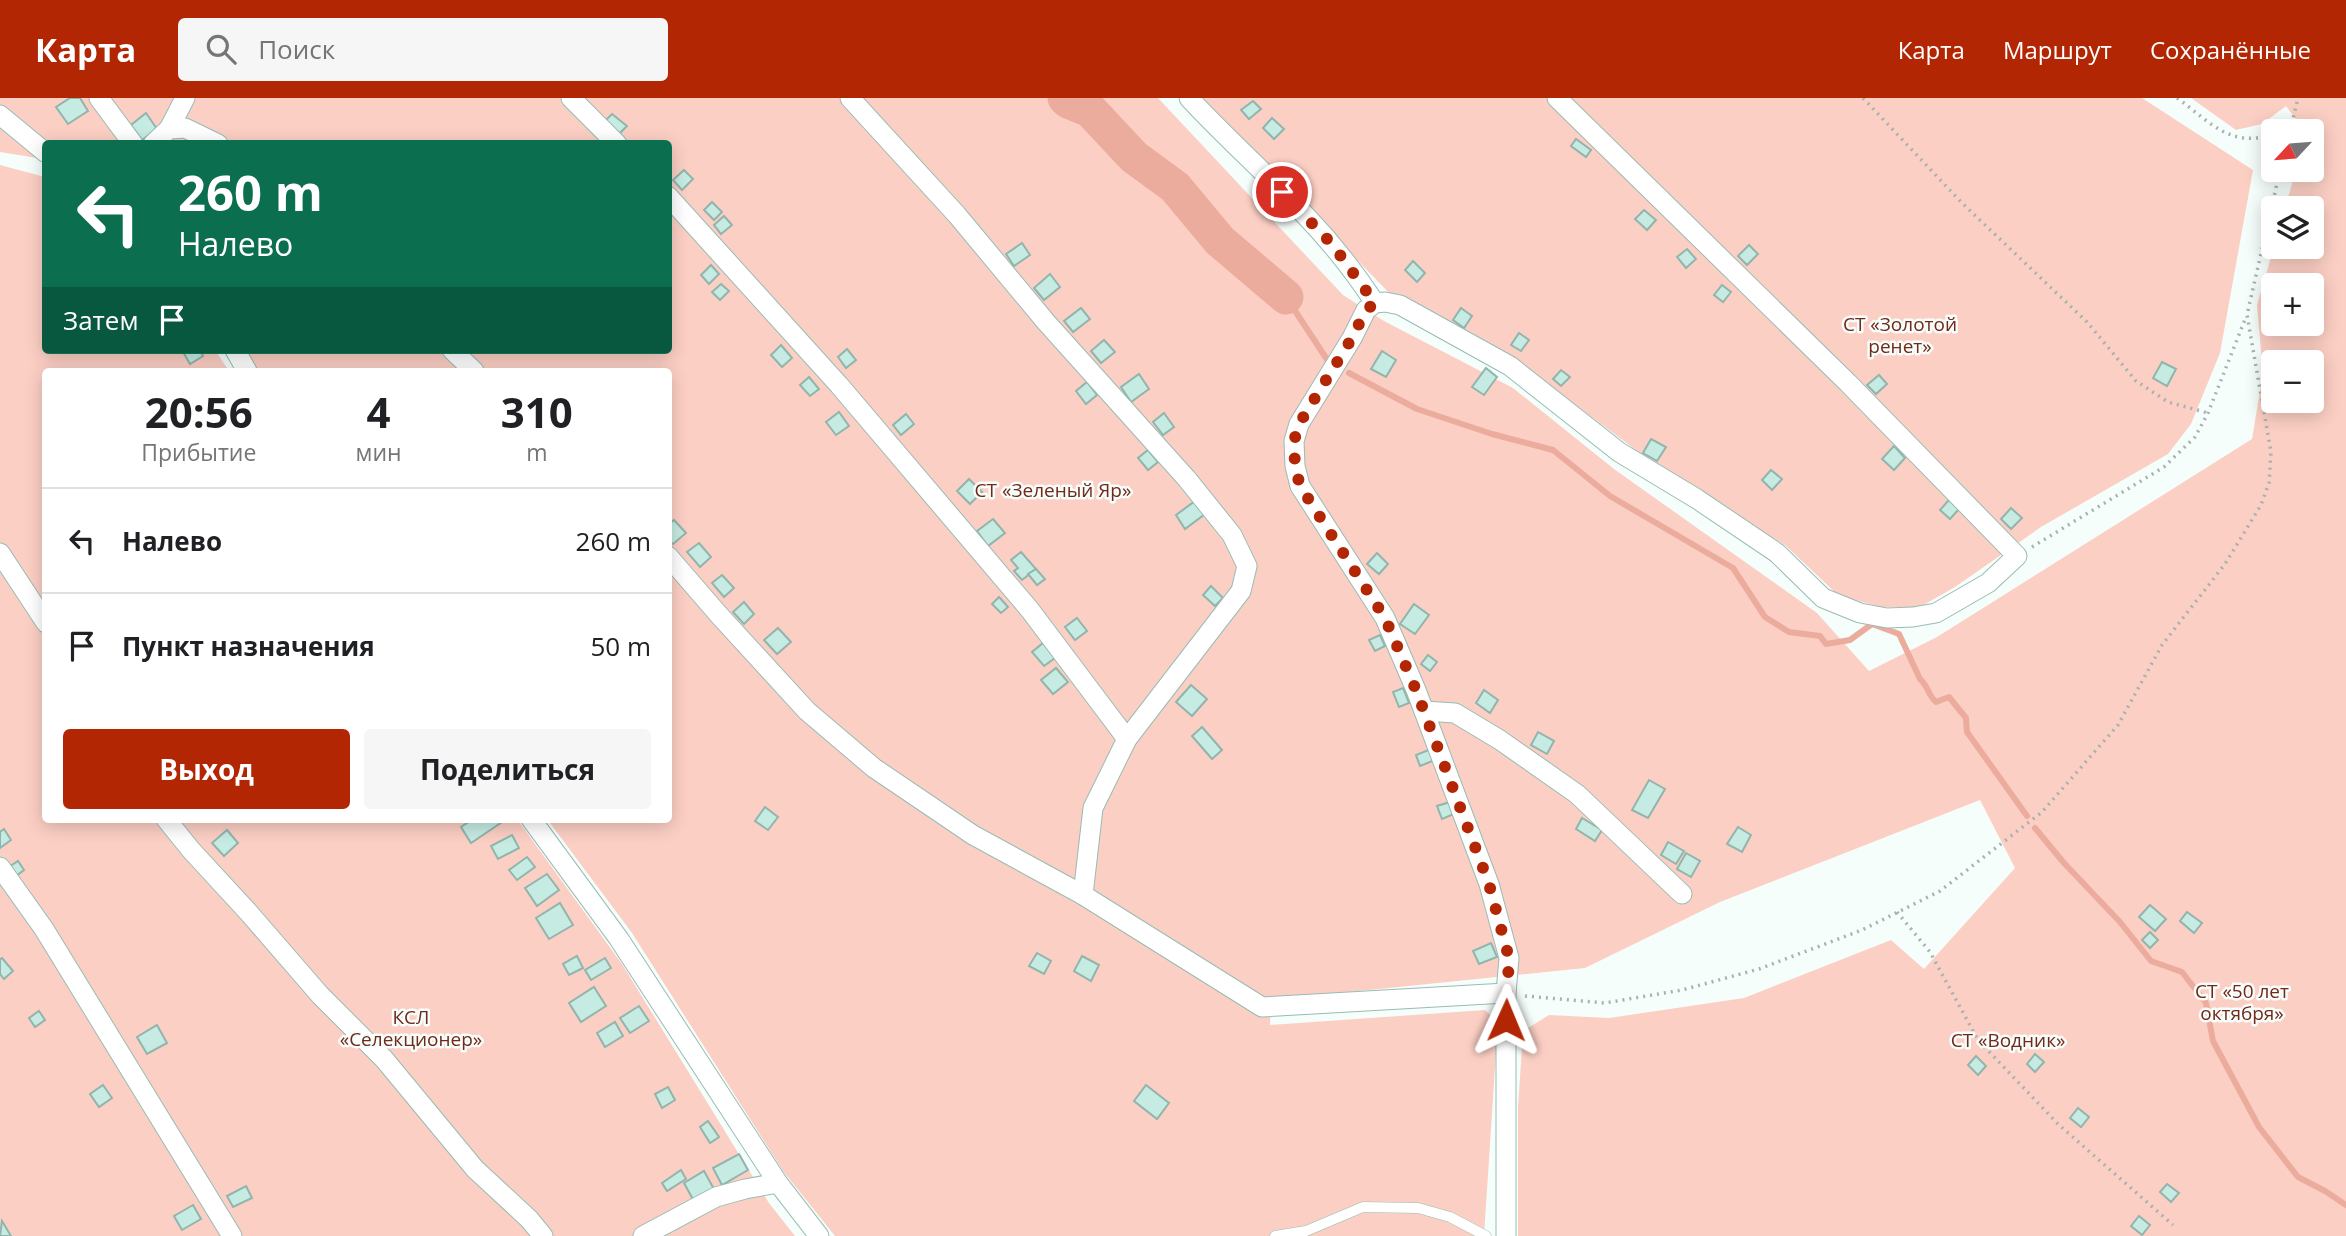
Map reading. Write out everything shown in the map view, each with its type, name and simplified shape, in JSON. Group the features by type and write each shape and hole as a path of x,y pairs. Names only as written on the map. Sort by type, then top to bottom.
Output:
{"street":[{"path":"99,98 131,140"},
{"path":"157,140 169,129 185,98"},
{"path":"571,98 613,140"},
{"path":"850,98 957,215 1046,322 1187,479 1232,535 1247,566 1241,591 1127,739 1093,808 1083,895"},
{"path":"1189,98 1222,134 1302,211 1353,270 1375,303"},
{"path":"1506,1236 1506,993 1509,958 1489,884 1424,711 1385,618 1300,486 1295,466 1294,441 1299,424 1352,338 1366,310 1375,303 1400,305 1510,366 1619,452 1697,499 1777,553 1824,598 1860,613 1888,618 1936,613 1988,583 2017,556 1847,383 1557,98"},
{"path":"0,115 42,150"},
{"path":"169,129 185,128 210,140"},
{"path":"672,200 839,385 1021,599 1127,739"},
{"path":"456,354 471,368"},
{"path":"0,553 42,617"},
{"path":"672,561 807,711 874,768 973,835 1083,895 1262,1007 1506,993"},
{"path":"1424,711 1455,713 1577,794 1682,894"},
{"path":"169,823 320,995 384,1059 475,1169 529,1219 543,1236"},
{"path":"534,823 619,939 778,1183 819,1236"},
{"path":"0,867 44,929 232,1236"},
{"path":"643,1236 716,1197 778,1183"}],"lane":[{"path":"1275,1236 1306,1231 1363,1207 1418,1208 1450,1217 1486,1236"}],"path":[{"path":"1863,98 1962,203 2087,322 2136,381 2168,402 2208,413"},
{"path":"2177,98 2232,137 2261,138"},
{"path":"2293,119 2298,98"},
{"path":"2017,556 2164,467 2195,437 2208,413 2247,315 2277,182"},
{"path":"1506,993 1605,1003 1682,990 1759,969 1862,929 1940,891 2042,812 2118,725 2162,645 2225,564 2261,505 2269,483 2271,452 2247,315"},
{"path":"1897,912 1930,952 1978,1040 2058,1124 2173,1225"}],"green space":[{"path":"0,98 1158,98 1343,295 1384,321 1513,388 1614,469 1817,613 1869,671 1937,637 2252,439 2261,385 2261,413 2324,413 2324,350 2261,350 2257,305 2261,291 2261,336 2324,336 2324,273 2266,273 2270,259 2324,259 2324,196 2288,196 2293,182 2324,182 2324,119 2296,119 2286,106 2269,119 2261,119 2261,124 2236,130 2191,98 2346,98 2346,1236 1518,1236 1518,1108 1523,1031 1549,1015 1609,1018 1744,998 1891,940 1924,969 2015,868 1980,800 1720,902 1585,968 1271,1000 1270,1025 1485,1010 1498,1022 1484,1236 835,1236 783,1171 632,933 550,823 672,823 672,368 256,368 247,354 672,354 672,140 42,140 42,159 0,152"},
{"name":"СТ «Золотой ренет»","path":"1200,98 2142,98 2253,170 2220,353 2191,424 2168,454 2041,527 1955,587 1920,607 1882,607 1839,596 1785,545 1669,475 1524,366 1393,297"},
{"name":"КСЛ «Селекционер»","path":"0,165 42,176 42,354 218,354 227,368 42,368 42,823 520,823 622,964 769,1203 795,1236 0,1236"}],"building":[{"path":"70,98 80,98 88,111 68,124 56,107"},
{"path":"1253,101 1261,109 1249,119 1241,110"},
{"path":"146,113 157,129 142,140 131,125"},
{"path":"612,114 627,126 618,135 604,122"},
{"path":"1272,118 1284,129 1274,139 1263,128"},
{"path":"1576,139 1591,150 1586,157 1571,146"},
{"path":"684,170 693,179 682,190 673,180"},
{"path":"712,202 722,212 714,220 704,210"},
{"path":"1644,210 1656,220 1647,230 1635,219"},
{"path":"724,216 732,225 721,234 714,225"},
{"path":"1022,243 1030,255 1014,266 1006,254"},
{"path":"1749,245 1758,254 1747,265 1738,256"},
{"path":"1687,249 1696,259 1686,268 1677,257"},
{"path":"1413,261 1425,273 1417,282 1405,270"},
{"path":"711,265 719,274 709,284 701,275"},
{"path":"1050,274 1060,287 1044,300 1034,288"},
{"path":"721,284 729,291 720,300 712,292"},
{"path":"1722,285 1731,292 1723,302 1714,295"},
{"path":"1081,308 1090,319 1073,332 1064,321"},
{"path":"1461,308 1472,316 1464,328 1453,320"},
{"path":"1519,333 1529,340 1521,351 1511,345"},
{"path":"1104,340 1115,352 1101,363 1091,351"},
{"path":"781,345 792,358 782,367 771,355"},
{"path":"847,349 856,360 846,368 838,357"},
{"path":"1382,351 1396,360 1386,377 1371,369"},
{"path":"184,354 202,354 203,356 190,364"},
{"path":"2162,362 2176,369 2167,386 2153,378"},
{"path":"1486,368 1497,377 1484,395 1472,387"},
{"path":"1561,370 1570,377 1561,386 1553,379"},
{"path":"1139,374 1149,389 1131,402 1121,387"},
{"path":"1879,375 1887,384 1876,394 1867,385"},
{"path":"809,377 819,389 810,396 800,385"},
{"path":"1087,382 1097,395 1086,404 1076,391"},
{"path":"839,412 849,426 836,435 826,422"},
{"path":"1164,413 1174,427 1163,435 1153,422"},
{"path":"906,414 914,424 901,435 893,425"},
{"path":"1651,439 1666,447 1657,461 1643,453"},
{"path":"1894,446 1905,458 1894,470 1882,459"},
{"path":"1148,450 1158,462 1148,470 1138,458"},
{"path":"1771,470 1782,479 1772,490 1762,480"},
{"path":"969,479 982,492 970,504 957,491"},
{"path":"1949,500 1959,509 1950,519 1940,510"},
{"path":"1195,501 1205,514 1185,529 1176,515"},
{"path":"2011,508 2022,518 2011,529 2001,519"},
{"path":"993,519 1005,533 988,546 977,531"},
{"path":"674,520 686,533 673,544 672,543"},
{"path":"699,543 711,557 700,567 687,552"},
{"path":"1021,552 1036,569 1022,580 1014,571 1018,568 1011,560"},
{"path":"1377,553 1388,564 1379,574 1367,564"},
{"path":"1036,569 1045,579 1037,585 1028,574"},
{"path":"722,575 734,588 724,597 712,583"},
{"path":"1211,586 1223,598 1215,606 1203,595"},
{"path":"999,597 1008,607 1001,613 992,604"},
{"path":"744,602 754,614 744,624 733,612"},
{"path":"1414,604 1429,615 1415,634 1400,624"},
{"path":"1077,618 1087,631 1075,640 1065,627"},
{"path":"778,628 791,642 777,654 764,640"},
{"path":"1380,635 1385,646 1375,651 1369,640"},
{"path":"1043,643 1055,658 1044,666 1032,652"},
{"path":"1428,655 1437,662 1430,671 1421,664"},
{"path":"1056,668 1068,682 1053,694 1041,680"},
{"path":"1191,685 1207,699 1192,716 1176,702"},
{"path":"1403,688 1409,703 1399,707 1393,692"},
{"path":"1484,690 1498,700 1490,713 1476,703"},
{"path":"1202,727 1222,750 1212,759 1192,736"},
{"path":"1538,732 1554,741 1547,754 1531,745"},
{"path":"1431,749 1435,760 1420,766 1416,755"},
{"path":"1649,780 1665,789 1648,818 1632,810"},
{"path":"1450,802 1454,814 1442,819 1437,806"},
{"path":"765,807 778,817 768,830 755,821"},
{"path":"1582,818 1602,830 1595,841 1576,829"},
{"path":"467,823 501,823 471,843 461,827"},
{"path":"1738,827 1751,835 1742,852 1727,844"},
{"path":"4,829 11,840 0,848 0,832"},
{"path":"227,830 238,843 224,856 212,843"},
{"path":"512,835 519,848 498,859 491,846"},
{"path":"1668,842 1684,851 1676,864 1661,855"},
{"path":"1686,853 1700,861 1691,877 1677,869"},
{"path":"527,857 535,867 517,880 509,870"},
{"path":"18,861 24,870 16,876 9,867"},
{"path":"547,874 559,890 537,906 525,888"},
{"path":"560,903 573,925 549,939 536,918"},
{"path":"2150,905 2166,919 2155,931 2139,917"},
{"path":"2187,912 2202,923 2194,933 2180,921"},
{"path":"2150,932 2158,940 2150,948 2142,940"},
{"path":"1491,943 1497,957 1479,964 1473,951"},
{"path":"1037,953 1051,961 1044,974 1029,966"},
{"path":"577,956 583,968 569,975 563,964"},
{"path":"1082,956 1099,965 1091,981 1074,971"},
{"path":"2,958 13,971 4,979 0,974"},
{"path":"605,958 611,968 591,980 585,970"},
{"path":"594,987 606,1006 581,1022 569,1003"},
{"path":"639,1006 649,1021 630,1033 620,1018"},
{"path":"39,1011 45,1020 35,1027 29,1018"},
{"path":"615,1022 623,1036 605,1047 597,1033"},
{"path":"157,1025 167,1043 147,1054 137,1037"},
{"path":"2035,1054 2044,1062 2035,1072 2027,1064"},
{"path":"1976,1056 1986,1066 1978,1075 1968,1065"},
{"path":"103,1085 112,1098 99,1107 90,1094"},
{"path":"1146,1085 1169,1103 1157,1119 1134,1101"},
{"path":"668,1087 675,1100 662,1108 655,1094"},
{"path":"2078,1108 2089,1117 2081,1127 2070,1118"},
{"path":"708,1121 719,1137 710,1143 700,1127"},
{"path":"739,1154 748,1170 722,1185 713,1168"},
{"path":"681,1170 686,1179 667,1191 662,1183"},
{"path":"704,1171 715,1191 695,1203 684,1183"},
{"path":"2167,1184 2179,1193 2171,1202 2160,1192"},
{"path":"246,1186 252,1198 233,1207 227,1196"},
{"path":"193,1205 201,1219 182,1230 174,1216"},
{"path":"2139,1216 2150,1225 2142,1235 2131,1226"},
{"path":"2,1221 11,1236 0,1236"}],"waterway":[{"path":"1065,98 1090,110 1134,157 1175,187 1220,241 1286,297"},
{"path":"1286,297 1328,361"},
{"path":"1349,373 1417,409 1492,434 1553,450 1610,496 1733,568 1765,617 1789,632 1820,636 1826,644 1850,640 1872,624 1899,634 1931,696 1936,702 1949,697 1966,718 1967,732 2027,816"},
{"path":"2035,828 2120,922 2151,961 2182,972 2206,1003 2213,1041 2259,1127 2298,1177 2346,1205"}],"route":[{"path":"1282,192 1332,244 1375,303 1366,310 1352,338 1299,424 1294,441 1295,466 1300,486 1385,618 1416,690 1489,884 1509,958 1506,1020"}],"park label":[{"name":"СТ «Зеленый Яр»","path":"1053,490"},
{"name":"СТ «50 лет октября»","path":"2242,1002"},
{"name":"СТ «Водник»","path":"2008,1040"}]}
